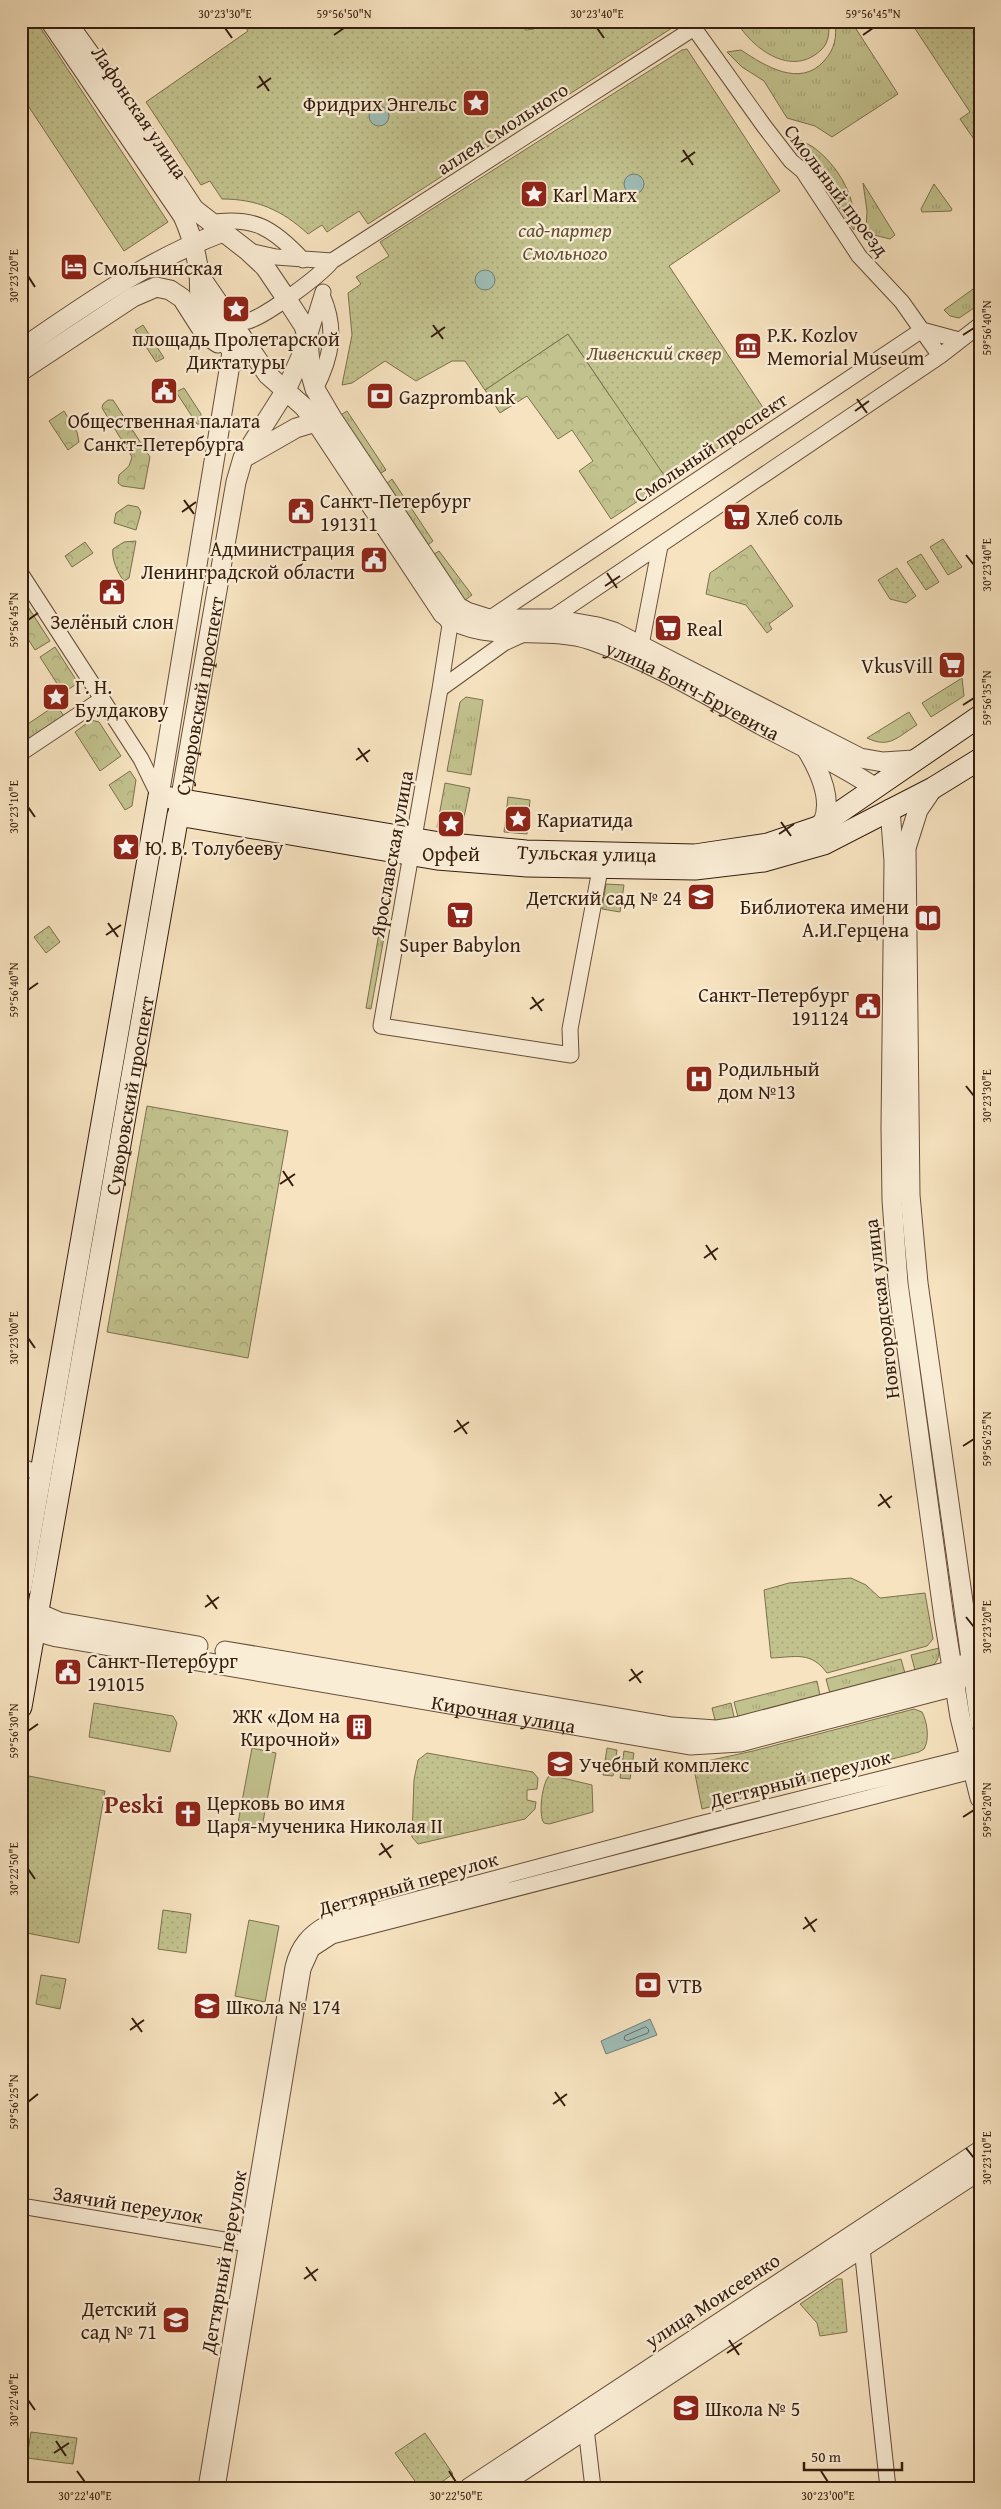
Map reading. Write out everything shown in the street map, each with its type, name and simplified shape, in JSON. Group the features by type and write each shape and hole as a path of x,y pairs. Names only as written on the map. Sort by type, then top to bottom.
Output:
{"main road":[{"name":"Тульская улица","path":"601,860 695,855 768,844 797,836 823,822 980,716"},
{"name":"Тульская улица","path":"159,796 179,807 412,848 526,851 695,869 764,861 824,844 933,788 980,759"},
{"name":"улица Бонч-Бруевича","path":"874,788 890,809"},
{"name":"Суворовский проспект","path":"21,1587 159,796"},
{"name":"Суворовский проспект","path":"21,1707 29,1619 179,807"}],"street":[{"name":"Лафонская улица","path":"50,21 178,208 191,237"},
{"name":"Лафонская улица","path":"66,21 117,92 194,209 216,227"},
{"name":"аллея Смольного","path":"332,261 692,25"},
{"name":"Смольный проезд","path":"692,25 764,126 791,161 803,170 859,256 902,302 940,356"},
{"path":"21,349 191,237 236,220 252,222 270,229 303,260"},
{"path":"216,227 248,251 265,267 304,326 308,340 311,375 317,393 458,607 467,612 489,618"},
{"path":"191,237 199,275 200,296 206,311 232,352"},
{"path":"248,251 303,260 332,261"},
{"path":"244,458 286,390 308,340 332,261"},
{"path":"229,319 250,320 321,275 332,261"},
{"path":"199,275 268,375 286,390 316,422 443,614"},
{"path":"21,371 143,292 156,287 170,290 182,298 205,334 232,352 247,366 268,375"},
{"path":"317,393 332,339 332,323 322,295"},
{"path":"440,689 504,643 553,619 940,356 980,325"},
{"path":"922,330 959,340"},
{"name":"Смольный проспект","path":"489,618 922,330"},
{"name":"Суворовский проспект","path":"159,796 232,352"},
{"path":"244,458 296,428 316,422"},
{"name":"Суворовский проспект","path":"179,807 236,482 244,458"},
{"path":"641,645 660,546"},
{"path":"21,574 141,759 159,796"},
{"name":"улица Бонч-Бруевича","path":"443,614 461,626 473,629 548,632 589,639 614,649 697,690 852,773 874,788"},
{"name":"Ярославская улица","path":"443,614 450,625 381,1026 570,1055 570,1029 601,860"},
{"name":"улица Бонч-Бруевича","path":"489,618 553,619 598,626 641,645 860,758 883,762 914,760"},
{"path":"21,753 102,698"},
{"path":"808,750 826,796 828,812 823,822"},
{"name":"Новгородская улица","path":"933,788 918,810 906,848 910,1195 918,1283 965,1614 975,1654 980,1722"},
{"name":"Новгородская улица","path":"890,809 894,861 892,1200 898,1283 954,1678 975,1763 980,1798"},
{"path":"21,1465 27,1469 42,1472"},
{"name":"Кирочная улица","path":"29,1619 59,1622 672,1728 716,1730 954,1678 975,1654"},
{"name":"Дегтярный переулок","path":"217,2488 293,1967 303,1943 317,1929 328,1923 696,1825 975,1763"},
{"name":"улица Моисеенко","path":"496,2488 580,2426 861,2238 980,2151"},
{"name":"улица Моисеенко","path":"861,2238 980,2170"},
{"name":"Заячий переулок","path":"21,2206 252,2245"},
{"path":"861,2238 888,2488"},
{"name":"Дегтярный переулок","path":"206,2488 252,2245"},
{"path":"580,2426 583,2488"},
{"path":"580,2426 593,2488"},
{"name":"улица Моисеенко","path":"469,2488 580,2426"}],"green space":[{"path":"21,21 36,21 168,222 124,251 21,95"},
{"path":"241,21 518,21 521,27 526,30 534,29 538,21 668,21 672,28 368,224 359,211 327,232 322,225 308,234 279,212 247,201 222,199 210,181 201,185 146,102 248,31"},
{"path":"749,21 828,21 828,37 824,47 811,58 788,61 766,53 748,37 740,27"},
{"path":"835,21 851,21 898,94 832,137 815,126 787,118 764,81 742,67 727,52 741,50 771,68 794,74 804,73 815,69 831,52 836,32"},
{"path":"925,21 980,21 980,148 960,119 970,112 912,24 916,22 919,25"},
{"name":"сад-партер Смольного","path":"687,49 780,191 669,266 768,415 668,481 568,334 485,390 465,361 452,361 416,381 385,361 352,383 342,385 352,335 348,293 361,284 356,277 389,256 380,242 682,50"},
{"path":"792,137 806,143 822,154 838,173 853,206 854,230"},
{"path":"863,183 895,235 890,239 866,233 867,211"},
{"path":"934,184 952,209 951,211 922,212 921,209"},
{"path":"980,284 980,304 959,318 950,316 944,310"},
{"path":"143,325 164,358 156,362 135,330"},
{"path":"568,334 610,396 680,473 611,519 579,471 593,461 572,430 558,439 527,396 500,413 485,390"},
{"path":"184,388 201,414 200,424 197,424 176,392"},
{"path":"108,400 113,400 150,457 144,489 122,486 118,483 119,475 129,466 132,457 102,408 103,404"},
{"path":"64,411 77,432 79,442 68,450 49,421"},
{"path":"347,411 386,470 378,475 339,416"},
{"path":"392,479 433,541 425,547 385,485"},
{"path":"128,505 138,507 141,512 136,530 114,523 116,513"},
{"path":"943,539 962,567 948,575 930,547"},
{"path":"136,541 129,578 124,581 115,566 113,549 124,542"},
{"path":"85,542 93,553 72,567 65,556"},
{"path":"751,545 793,606 769,624 772,629 767,633 746,605 706,594 710,573"},
{"path":"439,551 472,595 464,601 431,556"},
{"path":"921,554 939,582 926,590 907,562"},
{"path":"897,568 916,596 906,603 890,599 878,580"},
{"path":"21,596 50,641 35,650 21,628"},
{"path":"55,647 78,683 63,693 40,657"},
{"path":"962,678 964,696 931,717 922,703"},
{"path":"466,697 483,700 471,775 447,771 460,702"},
{"path":"56,705 64,716 30,739 22,728"},
{"path":"909,712 917,725 898,737 888,742 867,738"},
{"path":"91,720 99,722 121,756 100,771 75,732"},
{"path":"130,771 136,780 132,806 125,810 109,785"},
{"path":"445,783 470,788 461,832 437,827"},
{"path":"508,797 530,800 527,834 504,832"},
{"path":"606,884 624,885 620,912 602,909"},
{"path":"387,887 393,888 371,1009 366,1008"},
{"path":"49,926 60,942 46,953 34,937"},
{"path":"147,1106 288,1131 248,1358 107,1332"},
{"path":"851,1578 866,1585 880,1598 925,1593 933,1639 927,1646 827,1673 815,1661 809,1658 771,1658 764,1590 789,1583"},
{"path":"939,1648 936,1662 930,1668 916,1674 911,1655"},
{"path":"901,1659 906,1677 831,1697 826,1679"},
{"path":"817,1681 821,1700 739,1721 734,1702"},
{"path":"94,1703 173,1716 177,1723 170,1752 89,1737"},
{"path":"731,1703 735,1721 716,1724 712,1708"},
{"path":"914,1709 922,1712 927,1730 926,1745 919,1752 702,1809 693,1764 753,1751"},
{"path":"252,1748 276,1753 262,1827 238,1823"},
{"path":"607,1748 617,1750 613,1776 603,1775"},
{"path":"624,1751 634,1753 630,1779 620,1778"},
{"path":"427,1753 533,1772 538,1778 537,1789 527,1790 527,1800 536,1802 535,1809 525,1819 418,1844 412,1837 414,1780 418,1760"},
{"path":"550,1775 592,1785 593,1812 549,1824 544,1823 541,1813 542,1799 547,1778"},
{"path":"29,1776 105,1791 79,1943 21,1932 21,1822"},
{"path":"163,1910 191,1914 186,1953 158,1949"},
{"path":"249,1920 279,1926 265,2002 235,1996"},
{"path":"41,1975 66,1979 60,2009 36,2004"},
{"path":"837,2279 842,2279 847,2332 820,2336 817,2323 800,2304"},
{"path":"31,2432 77,2438 73,2464 27,2458"},
{"path":"425,2433 453,2474 433,2488 420,2488 395,2453"}],"water":[{"path":"379,106 386,109 389,116 386,123 379,126 372,123 369,116 372,109"},
{"path":"634,174 641,177 644,184 641,191 634,194 627,191 624,184 627,177"},
{"path":"485,270 492,273 495,280 492,287 485,290 478,287 475,280 478,273"},
{"path":"650,2019 657,2035 606,2054 601,2041"}],"place":[{"name":"Фридрих Энгельс","path":"476,103"},
{"name":"Karl Marx","path":"534,194"},
{"name":"Смольнинская","path":"74,267"},
{"name":"площадь Пролетарской Диктатуры","path":"236,309"},
{"name":"P.K. Kozlov Memorial Museum","path":"748,346"},
{"name":"Общественная палата Санкт-Петербурга","path":"164,391"},
{"name":"Gazprombank","path":"380,396"},
{"name":"Санкт-Петербург 191311","path":"301,511"},
{"name":"Хлеб соль","path":"737,517"},
{"name":"Администрация Ленинградской области","path":"374,560"},
{"name":"Зелёный слон","path":"112,592"},
{"name":"Real","path":"668,628"},
{"name":"VkusVill","path":"952,665"},
{"name":"Г. Н. Булдакову","path":"56,697"},
{"name":"Кариатида","path":"518,819"},
{"name":"Орфей","path":"451,824"},
{"name":"Ю. В. Толубееву","path":"126,847"},
{"name":"Детский сад № 24","path":"701,897"},
{"name":"Super Babylon","path":"460,915"},
{"name":"Библиотека имени А.И.Герцена","path":"928,918"},
{"name":"Санкт-Петербург 191124","path":"868,1006"},
{"name":"Родильный дом №13","path":"699,1079"},
{"name":"Санкт-Петербург 191015","path":"68,1672"},
{"name":"ЖК «Дом на Кирочной»","path":"359,1727"},
{"name":"Учебный комплекс","path":"560,1764"},
{"name":"Церковь во имя Царя-мученика Николая II","path":"188,1814"},
{"name":"VTB","path":"648,1985"},
{"name":"Школа № 174","path":"207,2006"},
{"name":"Детский сад № 71","path":"176,2320"},
{"name":"Школа № 5","path":"686,2408"}],"district":[{"name":"Peski","path":"134,1804"}],"park label":[{"name":"Ливенский сквер","path":"654,352"}]}
